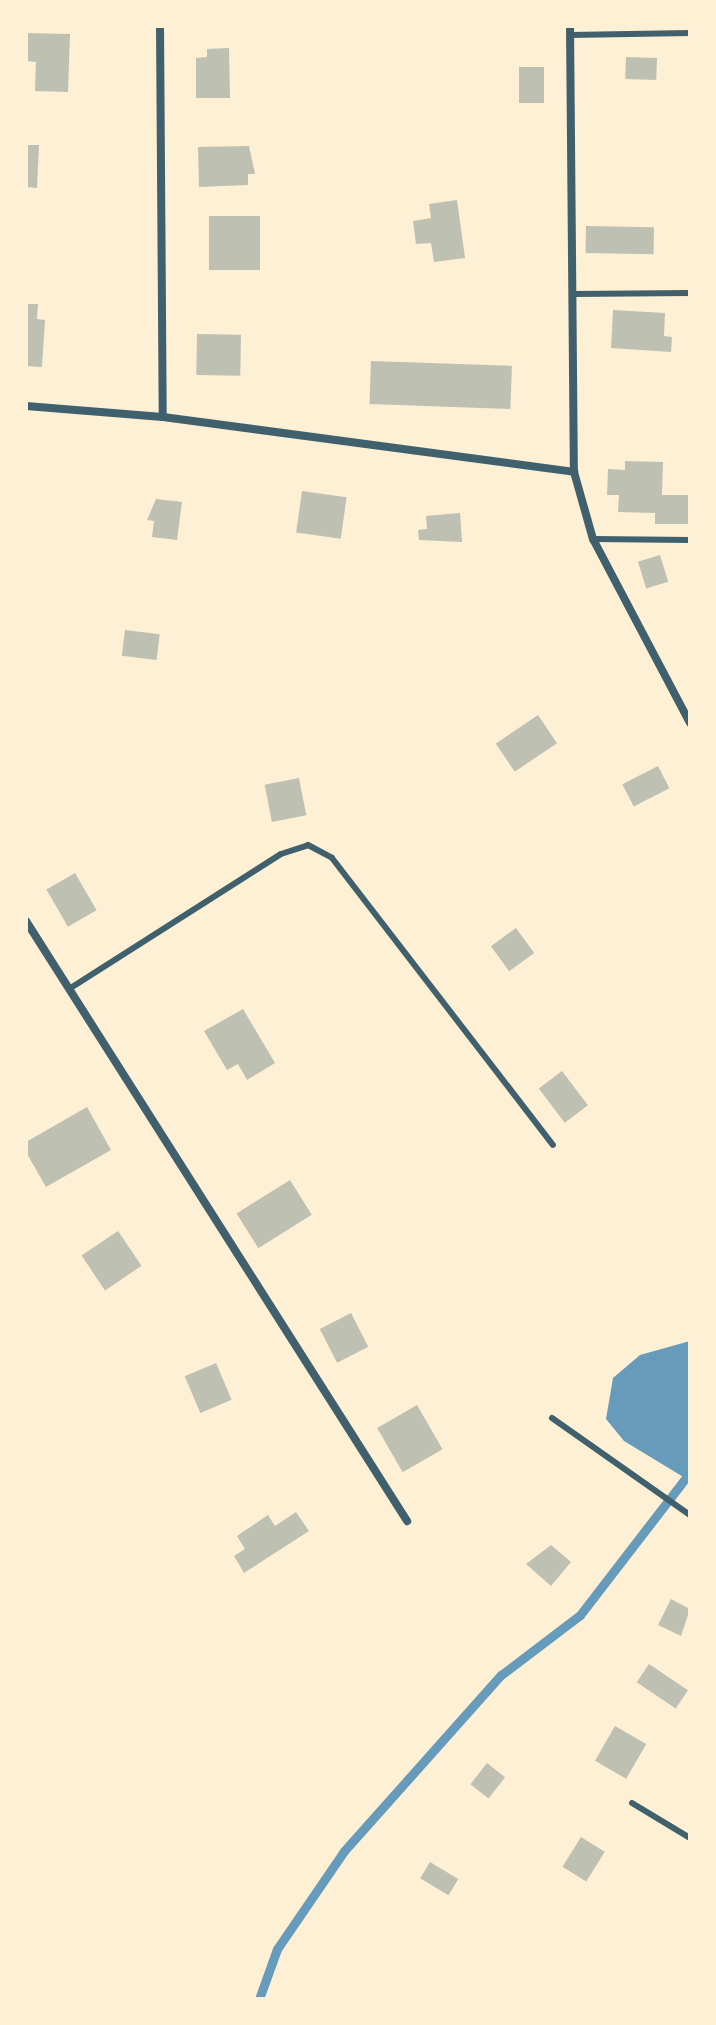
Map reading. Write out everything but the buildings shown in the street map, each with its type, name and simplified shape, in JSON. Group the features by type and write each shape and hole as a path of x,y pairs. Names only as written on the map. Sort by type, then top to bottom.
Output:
{"street":[{"path":"160,26 163,417"},
{"path":"570,30 574,472 593,539 690,723"},
{"path":"26,406 163,417 574,472"},
{"path":"26,921 407,1521"}],"lane":[{"path":"570,30 690,33"},
{"path":"574,294 690,293"},
{"path":"593,539 690,540"},
{"path":"69,989 281,854 308,845 332,858 553,1145"},
{"path":"552,1418 690,1515"},
{"path":"632,1803 690,1838"}],"water":[{"path":"690,1341 690,1481 624,1441 606,1419 613,1378 640,1355"}],"waterway":[{"path":"259,1999 277,1949 344,1851 501,1675 580,1615 690,1472"}]}
